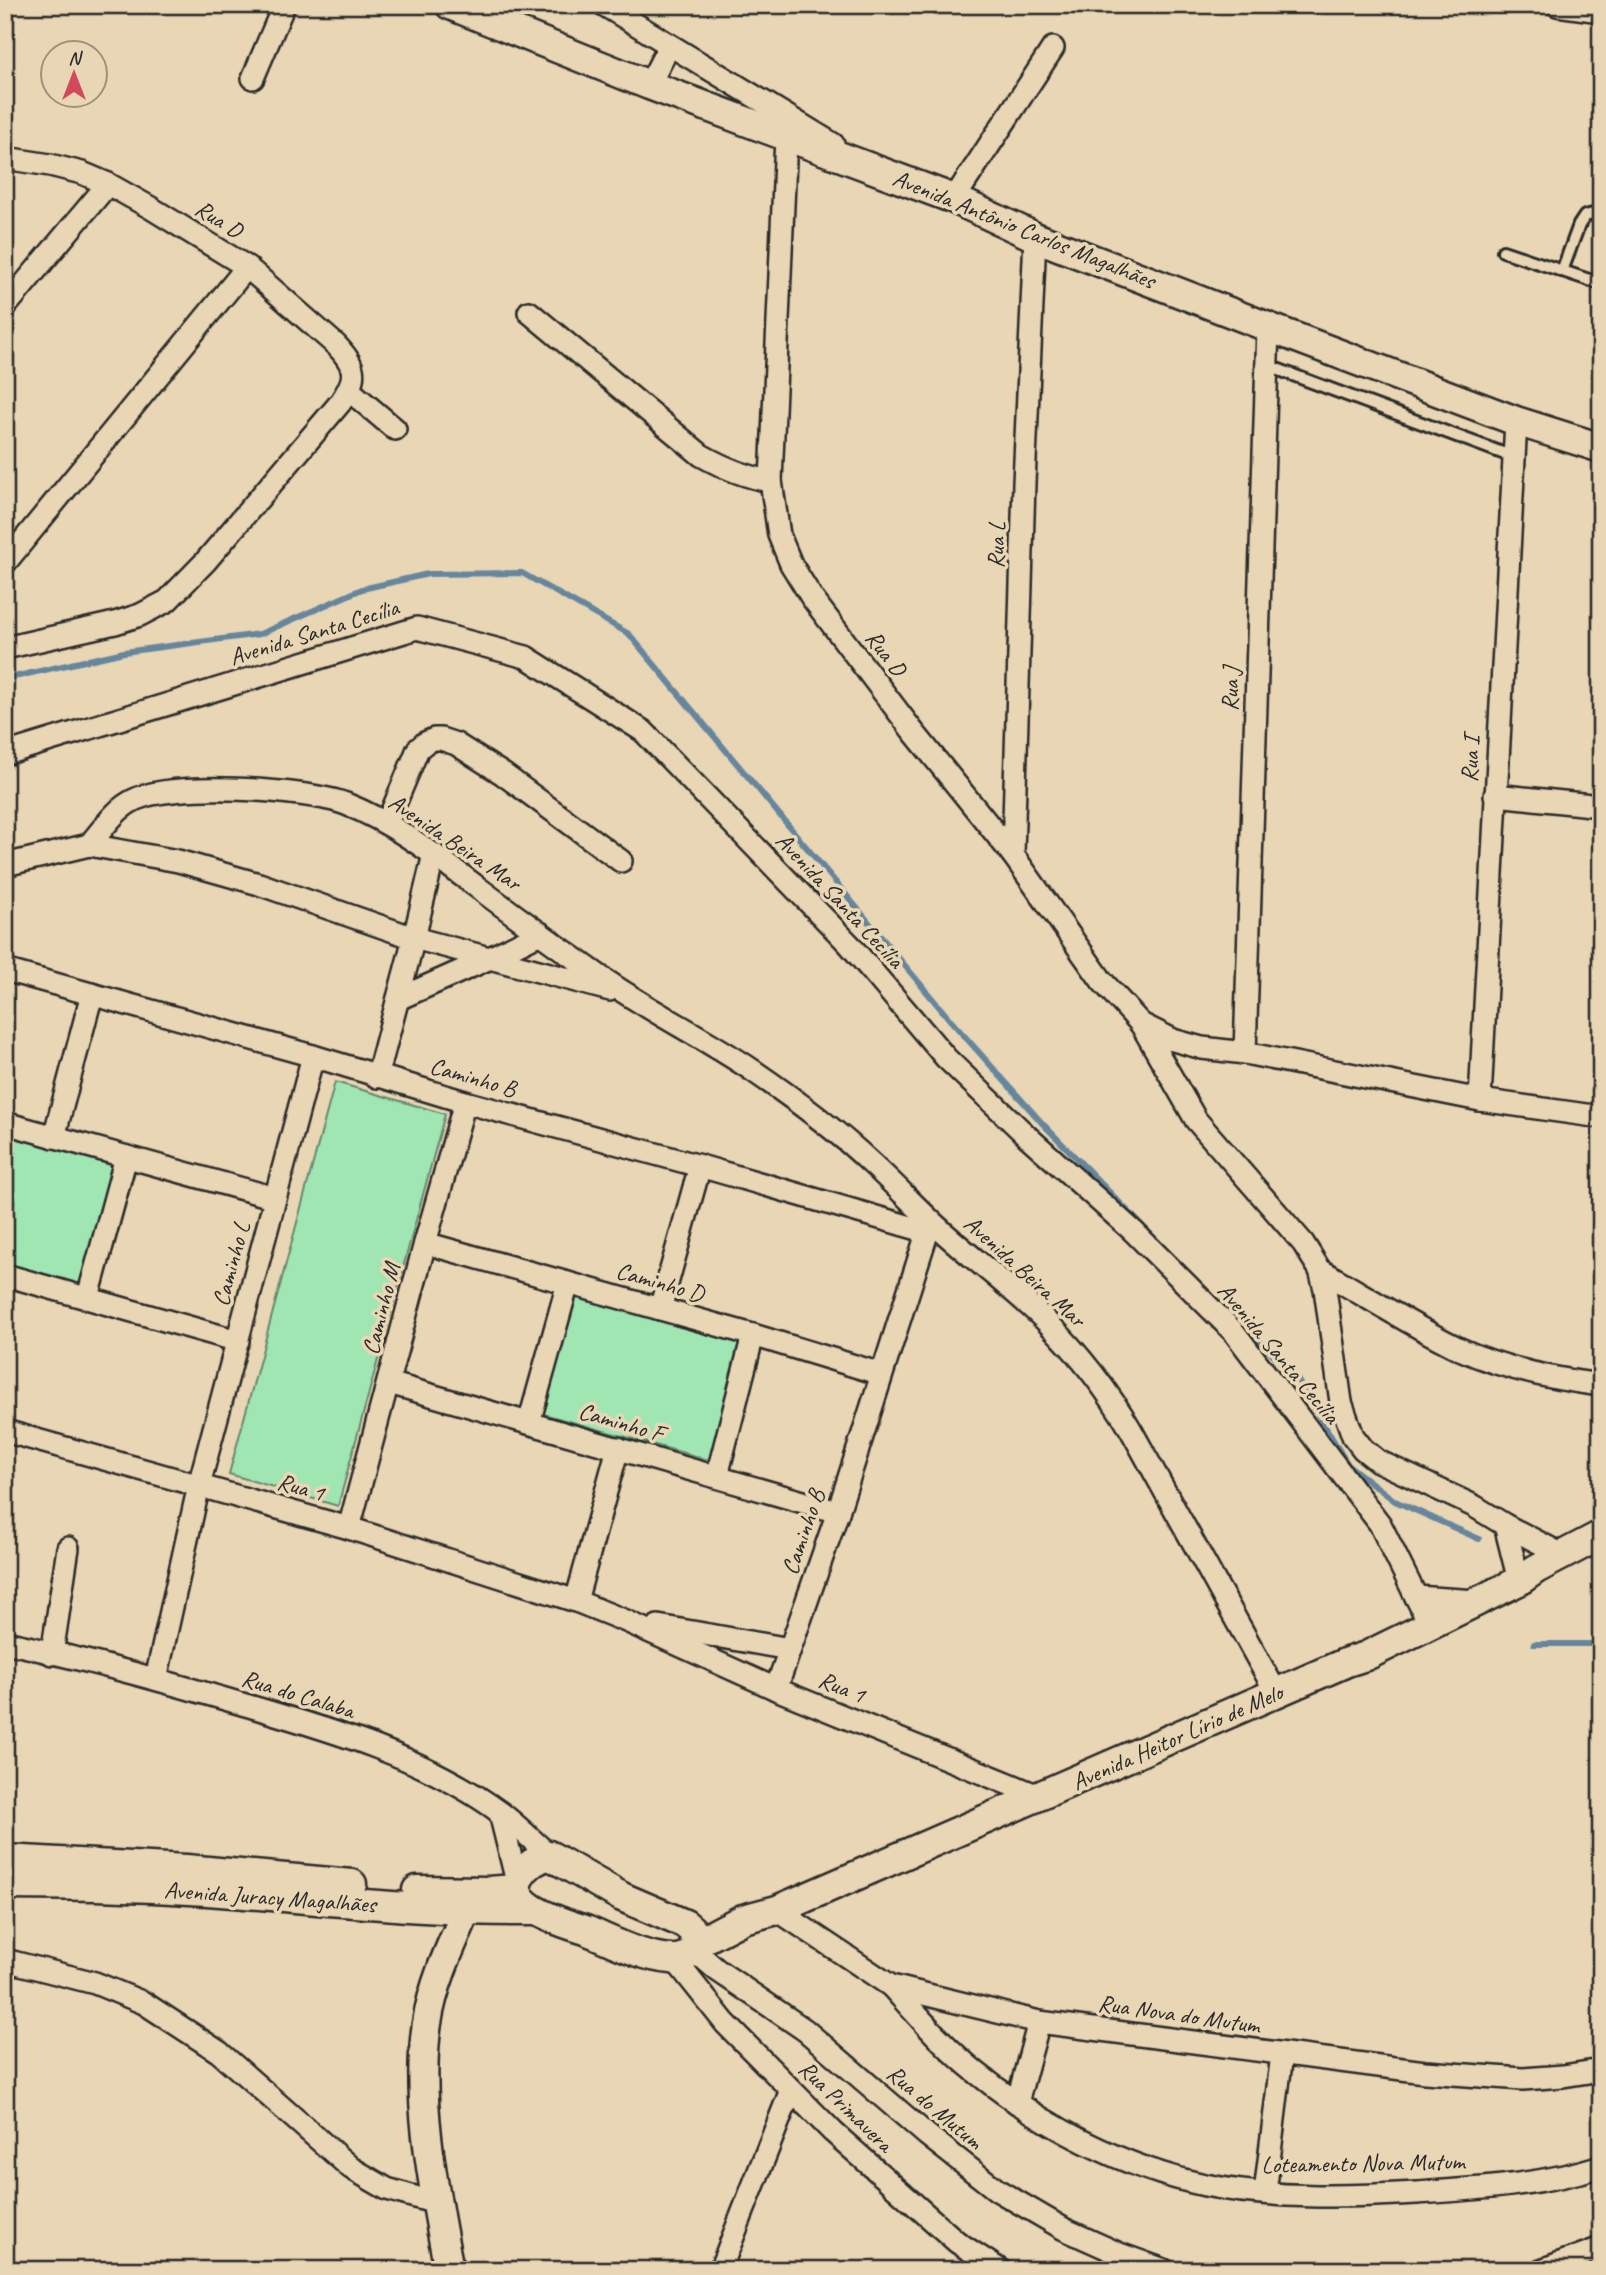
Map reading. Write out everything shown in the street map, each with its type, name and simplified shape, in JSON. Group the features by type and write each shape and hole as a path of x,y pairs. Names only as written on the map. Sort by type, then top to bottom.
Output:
{"main road":[{"name":"Avenida Antônio Carlos Magalhães","path":"450,5 649,85 954,199 1035,237 1268,327 1516,421 1601,448"},
{"name":"Avenida Heitor Lírio de Melo","path":"689,1951 743,1919 777,1910 1366,1656 1519,1581 1561,1555 1601,1535"},
{"path":"549,1855 615,1893 672,1916 692,1930 689,1951 644,1954 535,1911 526,1904 517,1885 527,1867 549,1855"},
{"name":"Avenida Juracy Magalhães","path":"5,1859 186,1869 417,1890 487,1891 517,1885"},
{"name":"Avenida Juracy Magalhães","path":"5,1885 110,1886 202,1891 466,1912 535,1911"},
{"path":"449,2270 436,2203 424,2080 427,2023 437,1983 466,1912"},
{"name":"Avenida Heitor Lírio de Melo","path":"672,1916 743,1919"}],"street":[{"path":"254,78 284,5"},
{"path":"604,5 872,167"},
{"path":"1557,5 1601,11"},
{"path":"649,85 669,46"},
{"path":"954,199 1053,48"},
{"name":"Rua D","path":"786,137 771,481 779,535 791,564 812,598 912,730 1013,855 1082,954 1115,996 1141,1024 1173,1040 1202,1048 1480,1100 1601,1117"},
{"name":"Rua D","path":"5,158 50,164 108,184 247,267 348,358 353,370 353,380 344,396"},
{"path":"5,307 108,184"},
{"name":"Rua L","path":"1013,855 1024,483 1035,237"},
{"path":"5,563 247,267"},
{"path":"529,312 701,455 739,474 771,481"},
{"name":"Rua J","path":"1245,1054 1268,327"},
{"path":"5,648 115,623 140,615 167,601 205,562 344,396 395,429"},
{"name":"Rua I","path":"1480,1100 1516,421"},
{"name":"Avenida Santa Cecília","path":"5,754 417,628 526,657 643,731 849,944 946,1058 1027,1136 1133,1231 1234,1332 1380,1524 1430,1625"},
{"path":"387,823 418,749 425,743 442,739 484,761 621,861"},
{"name":"Avenida Beira Mar","path":"89,845 124,805 155,793 179,790 258,791 321,797 345,804 387,823 434,854 623,993 734,1059 804,1108 869,1160 930,1226 1048,1322 1114,1401 1277,1694"},
{"path":"1495,795 1601,806"},
{"name":"Avenida Beira Mar","path":"5,865 89,845 178,861 219,872 414,938 623,993"},
{"path":"377,1077 434,854"},
{"path":"398,999 540,933"},
{"name":"Caminho B","path":"5,970 313,1056 466,1102 930,1226 838,1512 776,1689"},
{"path":"54,1137 92,994"},
{"path":"1141,1024 1196,1120 1303,1243 1320,1270 1341,1402 1358,1442 1378,1461 1474,1506 1561,1555"},
{"name":"Caminho L","path":"156,1679 199,1485 313,1056"},
{"name":"Caminho M","path":"349,1528 425,1243 466,1102"},
{"path":"5,1124 275,1198"},
{"path":"88,1297 126,1157"},
{"path":"660,1309 699,1166"},
{"name":"Caminho D","path":"425,1243 753,1335 881,1374"},
{"path":"1320,1270 1460,1349 1534,1374 1601,1385"},
{"path":"5,1275 238,1341"},
{"path":"529,1423 568,1283"},
{"path":"717,1476 753,1335"},
{"name":"Caminho F","path":"389,1383 838,1512"},
{"name":"Rua 1","path":"5,1431 349,1528 576,1601 776,1689 1041,1797"},
{"path":"576,1601 618,1448"},
{"path":"1505,1525 1519,1581"},
{"path":"52,1654 68,1548"},
{"path":"1416,1597 1478,1601"},
{"name":"Rua 1","path":"626,1621 790,1649"},
{"name":"Rua do Calaba","path":"5,1642 156,1679 359,1740 412,1762 500,1813 549,1855"},
{"path":"500,1813 517,1885"},
{"name":"Rua Nova do Mutum","path":"777,1910 891,1986 1039,2022 1425,2073 1523,2079 1601,2070"},
{"name":"Rua do Mutum","path":"689,1951 804,2030 936,2143 997,2190 1064,2229 1164,2270"},
{"name":"Rua Primavera","path":"689,1951 694,1984 724,2023 861,2158 957,2242 993,2267"},
{"path":"5,1960 95,1983 144,2003 219,2052 351,2168 387,2189 436,2203"},
{"path":"694,1984 717,1970"},
{"name":"Loteamento Nova Mutum","path":"891,1986 976,2073 1017,2102 1071,2134 1127,2160 1205,2185 1265,2193 1322,2195 1462,2190 1529,2182 1601,2166"},
{"path":"1017,2102 1039,2022"},
{"path":"1265,2193 1282,2054"},
{"path":"720,2270 791,2090"},
{"path":"1541,2270 1601,2248"}],"lane":[{"path":"1562,271 1585,216 1601,215"},
{"path":"1503,251 1601,284"},
{"path":"1266,365 1513,457"}],"green space":[{"path":"335,1082 445,1114 338,1506 229,1474"},
{"path":"5,1135 135,1171 102,1290 5,1263"},
{"path":"577,1295 742,1341 709,1460 543,1414"}],"waterway":[{"path":"5,679 124,652 260,634 362,589 428,574 522,573 629,634 951,1021 1043,1124 1170,1254"},
{"path":"1222,1306 1294,1374 1348,1465 1395,1501 1479,1539"},
{"path":"1534,1644 1601,1644"}]}
